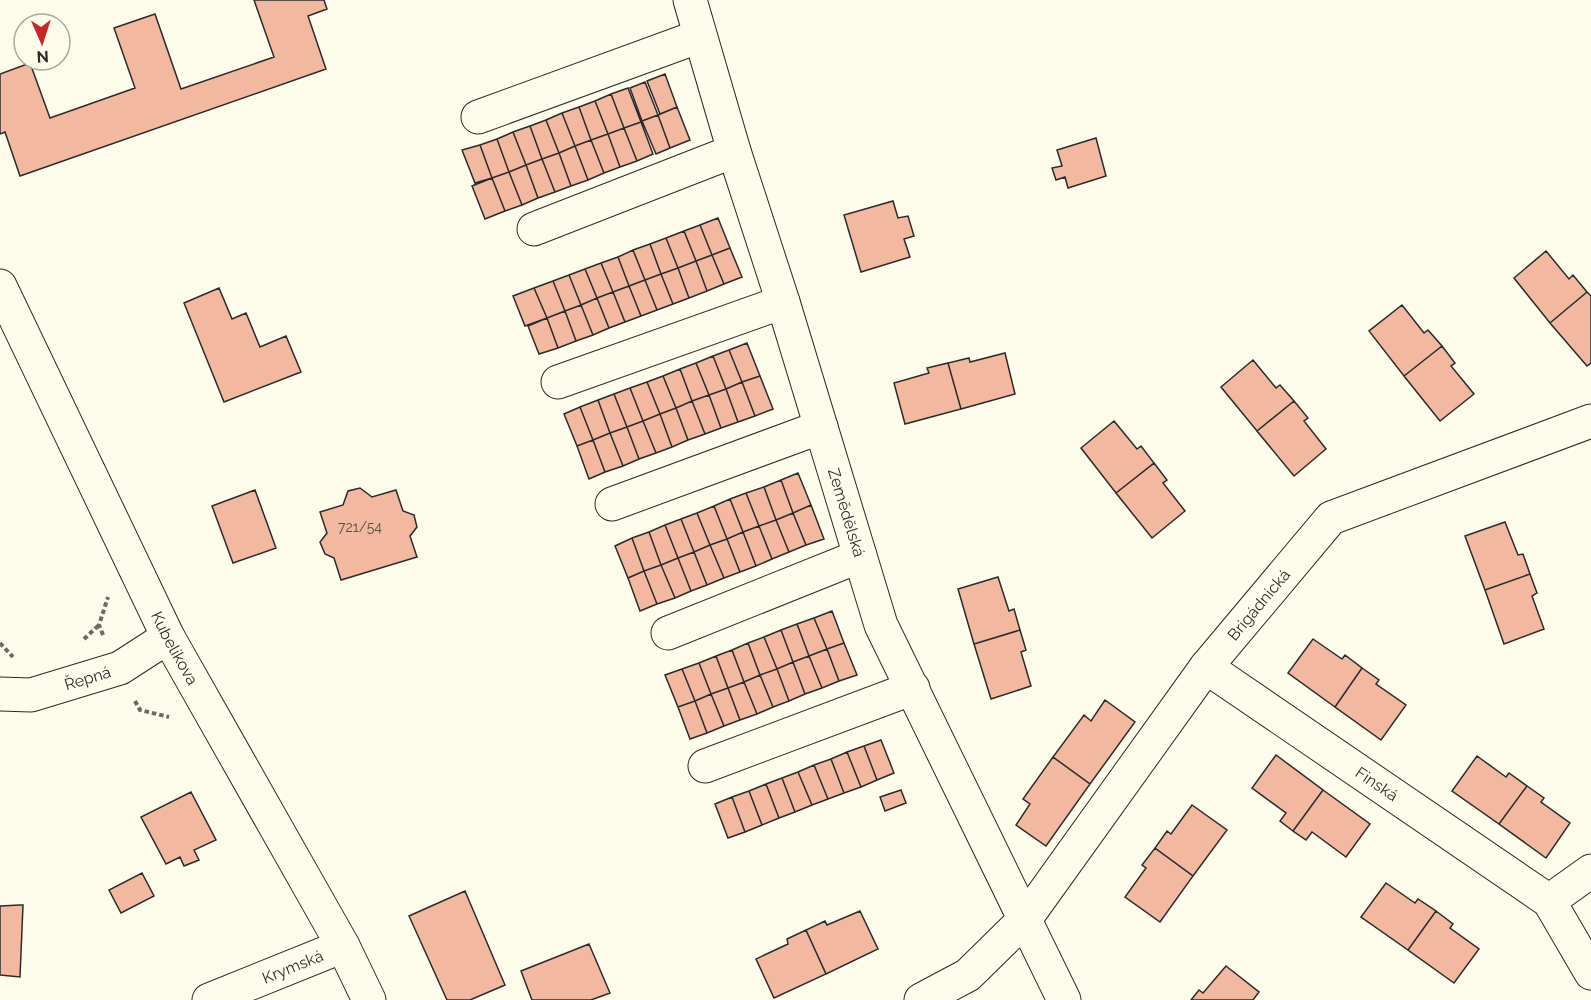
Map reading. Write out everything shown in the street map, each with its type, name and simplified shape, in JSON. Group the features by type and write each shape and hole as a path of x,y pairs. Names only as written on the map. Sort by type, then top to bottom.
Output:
{"street":[{"name":"Zemědělská","path":"690,0 734,151 783,302 881,625 1026,918 1064,1000"},
{"path":"478,117 700,36"},
{"path":"534,229 734,151"},
{"name":"Kubelíkova","path":"0,286 168,637 343,946 369,1000"},
{"path":"558,382 783,302"},
{"name":"Brigádnická","path":"921,1000 968,975 1026,918 1206,667 1331,518 1591,421"},
{"path":"612,504 821,427"},
{"path":"668,633 860,556"},
{"name":"Řepná","path":"0,693 31,695 120,668 168,637"},
{"name":"Finská","path":"1206,667 1549,901 1591,973"},
{"path":"705,766 913,688"},
{"path":"1549,901 1591,872"},
{"name":"Krymská","path":"209,1000 343,946"}],"building":[{"path":"254,0 324,0 327,9 308,16 326,69 20,176 5,132 0,134 0,74 12,70 12,72 33,72 50,118 135,88 114,28 155,14 181,89 274,57"},
{"path":"665,74 677,107 660,114 647,81"},
{"path":"645,82 658,115 642,121 630,88"},
{"path":"628,88 641,122 624,128 611,94"},
{"path":"611,94 624,128 608,134 595,101"},
{"path":"595,101 608,134 591,140 579,107"},
{"path":"579,107 591,140 575,146 562,113"},
{"path":"677,107 690,140 670,148 658,115"},
{"path":"562,113 575,146 559,153 546,120"},
{"path":"658,115 670,148 656,154 642,121"},
{"path":"546,120 559,153 542,159 530,126"},
{"path":"641,122 653,154 637,161 624,128"},
{"path":"530,126 542,159 526,165 513,132"},
{"path":"624,128 637,161 620,167 608,134"},
{"path":"513,132 526,165 509,172 497,139"},
{"path":"608,134 620,167 604,173 591,140"},
{"path":"1096,138 1106,176 1068,188 1065,177 1056,180 1052,168 1062,166 1057,150"},
{"path":"497,139 509,172 492,178 480,145"},
{"path":"591,140 604,173 588,180 575,146"},
{"path":"480,145 492,178 475,183 462,150"},
{"path":"575,146 588,180 571,186 559,153"},
{"path":"559,153 571,186 555,192 542,159"},
{"path":"542,159 555,192 538,198 526,165"},
{"path":"526,165 538,198 522,205 509,172"},
{"path":"509,172 522,205 505,211 492,178"},
{"path":"492,178 505,211 485,219 472,186"},
{"path":"893,201 898,218 908,216 914,236 904,239 910,257 861,272 844,215"},
{"path":"718,218 730,248 712,255 700,225"},
{"path":"700,225 712,255 696,261 684,231"},
{"path":"684,231 696,261 678,268 666,238"},
{"path":"666,238 678,268 661,274 650,244"},
{"path":"650,244 661,274 645,280 633,250"},
{"path":"730,248 742,277 724,284 712,255"},
{"path":"633,250 645,280 629,286 618,257"},
{"path":"1546,251 1569,279 1573,275 1587,292 1550,323 1514,278"},
{"path":"712,255 724,284 707,291 696,261"},
{"path":"618,257 629,286 613,292 601,263"},
{"path":"696,261 707,291 689,298 678,268"},
{"path":"601,263 613,292 597,298 585,269"},
{"path":"678,268 689,298 673,304 661,274"},
{"path":"585,269 597,298 581,305 569,275"},
{"path":"661,274 673,304 657,310 645,280"},
{"path":"569,275 581,305 565,311 553,281"},
{"path":"645,280 657,310 641,316 629,286"},
{"path":"553,281 565,311 547,318 534,288"},
{"path":"629,286 641,316 625,322 613,292"},
{"path":"219,288 232,319 246,313 260,347 286,336 301,372 224,402 184,303"},
{"path":"534,288 547,318 525,326 513,296"},
{"path":"613,292 625,322 609,328 597,298"},
{"path":"1587,292 1591,296 1591,363 1587,366 1550,323"},
{"path":"597,298 609,328 593,335 581,305"},
{"path":"581,305 593,335 576,341 565,311"},
{"path":"1402,305 1424,333 1428,330 1442,346 1404,376 1369,331"},
{"path":"565,311 576,341 558,348 547,318"},
{"path":"547,318 558,348 539,354 528,326"},
{"path":"747,343 760,376 742,382 729,350"},
{"path":"1442,346 1455,363 1451,366 1474,394 1440,421 1404,376"},
{"path":"729,350 742,382 726,389 713,356"},
{"path":"1005,353 1015,394 961,409 948,363 969,358 970,362"},
{"path":"713,356 726,389 709,395 696,363"},
{"path":"1253,360 1276,388 1280,385 1294,401 1257,431 1221,387"},
{"path":"696,363 709,395 692,401 680,369"},
{"path":"948,363 961,409 905,424 894,383 929,373 927,368"},
{"path":"680,369 692,401 676,408 663,376"},
{"path":"663,376 676,408 660,414 647,382"},
{"path":"760,376 773,409 755,416 742,382"},
{"path":"647,382 660,414 643,421 630,388"},
{"path":"742,382 755,416 738,422 726,389"},
{"path":"630,388 643,421 627,427 614,394"},
{"path":"726,389 738,422 721,428 709,395"},
{"path":"614,394 627,427 610,433 598,400"},
{"path":"709,395 721,428 705,434 692,401"},
{"path":"598,400 610,433 593,440 580,407"},
{"path":"692,401 705,434 688,440 676,408"},
{"path":"1294,401 1308,418 1304,421 1326,449 1294,476 1257,431"},
{"path":"580,407 593,440 577,446 564,414"},
{"path":"676,408 688,440 672,447 660,414"},
{"path":"660,414 672,447 656,453 643,421"},
{"path":"643,421 656,453 639,459 627,427"},
{"path":"1114,421 1137,449 1141,446 1154,463 1116,493 1081,448"},
{"path":"627,427 639,459 623,466 610,433"},
{"path":"610,433 623,466 605,472 593,440"},
{"path":"593,440 605,472 589,479 577,446"},
{"path":"1154,463 1167,480 1163,483 1185,511 1152,538 1116,493"},
{"path":"798,473 811,505 793,513 781,480"},
{"path":"781,480 793,513 776,520 764,487"},
{"path":"764,487 776,520 759,526 746,493"},
{"path":"360,488 372,497 396,490 403,511 414,515 417,527 410,536 417,557 341,580 334,558 325,554 320,542 327,533 320,512 343,505 348,491"},
{"path":"255,490 276,548 233,563 212,506"},
{"path":"746,493 759,526 743,532 730,499"},
{"path":"730,499 743,532 727,539 714,506"},
{"path":"811,505 824,539 806,545 793,513"},
{"path":"714,506 727,539 710,545 697,513"},
{"path":"697,513 710,545 694,552 681,519"},
{"path":"793,513 806,545 789,552 776,520"},
{"path":"681,519 694,552 678,558 665,525"},
{"path":"776,520 789,552 772,559 759,526"},
{"path":"1505,522 1518,555 1523,554 1530,574 1485,590 1465,536"},
{"path":"665,525 678,558 661,565 649,532"},
{"path":"759,526 772,559 756,566 743,532"},
{"path":"649,532 661,565 644,571 632,538"},
{"path":"743,532 756,566 740,572 727,539"},
{"path":"632,538 644,571 628,578 615,546"},
{"path":"727,539 740,572 724,578 710,545"},
{"path":"710,545 724,578 707,585 694,552"},
{"path":"694,552 707,585 691,591 678,558"},
{"path":"678,558 691,591 675,598 661,565"},
{"path":"661,565 675,598 657,604 644,571"},
{"path":"644,571 657,604 640,611 628,578"},
{"path":"1530,574 1537,593 1532,596 1544,629 1504,644 1485,590"},
{"path":"998,577 1009,611 1014,609 1020,630 974,644 958,589"},
{"path":"832,611 844,643 827,649 814,618"},
{"path":"814,618 827,649 809,656 797,624"},
{"path":"797,624 809,656 793,662 781,630"},
{"path":"781,630 793,662 777,669 764,637"},
{"path":"1020,630 1026,650 1021,652 1031,686 991,699 974,644"},
{"path":"764,637 777,669 760,675 748,643"},
{"path":"1313,639 1342,659 1345,655 1362,668 1335,707 1288,673"},
{"path":"748,643 760,675 744,682 732,650"},
{"path":"844,643 857,675 839,681 827,649"},
{"path":"827,649 839,681 822,688 809,656"},
{"path":"732,650 744,682 728,688 716,656"},
{"path":"716,656 728,688 711,694 699,663"},
{"path":"809,656 822,688 805,694 793,662"},
{"path":"793,662 805,694 789,701 777,669"},
{"path":"699,663 711,694 695,701 682,669"},
{"path":"1362,668 1379,680 1376,684 1406,705 1381,740 1335,707"},
{"path":"682,669 695,701 678,707 665,675"},
{"path":"777,669 789,701 773,707 760,675"},
{"path":"760,675 773,707 757,714 744,682"},
{"path":"744,682 757,714 740,720 728,688"},
{"path":"728,688 740,720 724,726 711,694"},
{"path":"711,694 724,726 707,733 695,701"},
{"path":"1105,700 1135,722 1090,784 1053,757 1084,715 1091,721"},
{"path":"695,701 707,733 690,739 678,707"},
{"path":"881,740 894,773 877,780 864,746"},
{"path":"864,746 877,780 861,787 847,752"},
{"path":"847,752 861,787 844,793 831,759"},
{"path":"1276,755 1323,790 1293,831 1280,821 1286,813 1252,788"},
{"path":"1477,756 1506,777 1509,773 1527,786 1499,824 1452,791"},
{"path":"1053,757 1090,784 1046,846 1016,825 1030,804 1023,799"},
{"path":"831,759 844,793 828,799 814,765"},
{"path":"814,765 828,799 812,805 798,772"},
{"path":"798,772 812,805 795,812 782,778"},
{"path":"782,778 795,812 779,818 766,784"},
{"path":"766,784 779,818 762,825 749,791"},
{"path":"1527,786 1544,798 1541,802 1570,823 1546,858 1499,824"},
{"path":"901,790 906,803 885,811 880,797"},
{"path":"1323,790 1370,824 1346,857 1312,832 1306,840 1293,831"},
{"path":"749,791 762,825 745,832 732,797"},
{"path":"191,792 216,840 194,850 199,860 184,866 180,857 166,864 141,817"},
{"path":"732,797 745,832 728,838 715,804"},
{"path":"1192,805 1227,830 1193,876 1155,848 1167,831 1171,834"},
{"path":"1155,848 1193,876 1160,922 1125,897 1146,868 1142,865"},
{"path":"142,873 154,896 121,913 109,890"},
{"path":"1386,883 1415,903 1418,899 1436,911 1408,950 1361,917"},
{"path":"465,891 505,985 470,1000 447,1000 409,916"},
{"path":"23,905 20,977 0,975 0,906"},
{"path":"860,911 878,949 826,974 806,930 825,921 827,925"},
{"path":"1436,911 1453,924 1450,928 1479,949 1454,983 1408,950"},
{"path":"806,930 826,974 774,998 756,959 788,944 787,939"},
{"path":"589,944 610,993 591,1000 532,1000 521,971"},
{"path":"1226,966 1259,992 1253,1000 1191,1000 1199,990 1203,993"}]}
